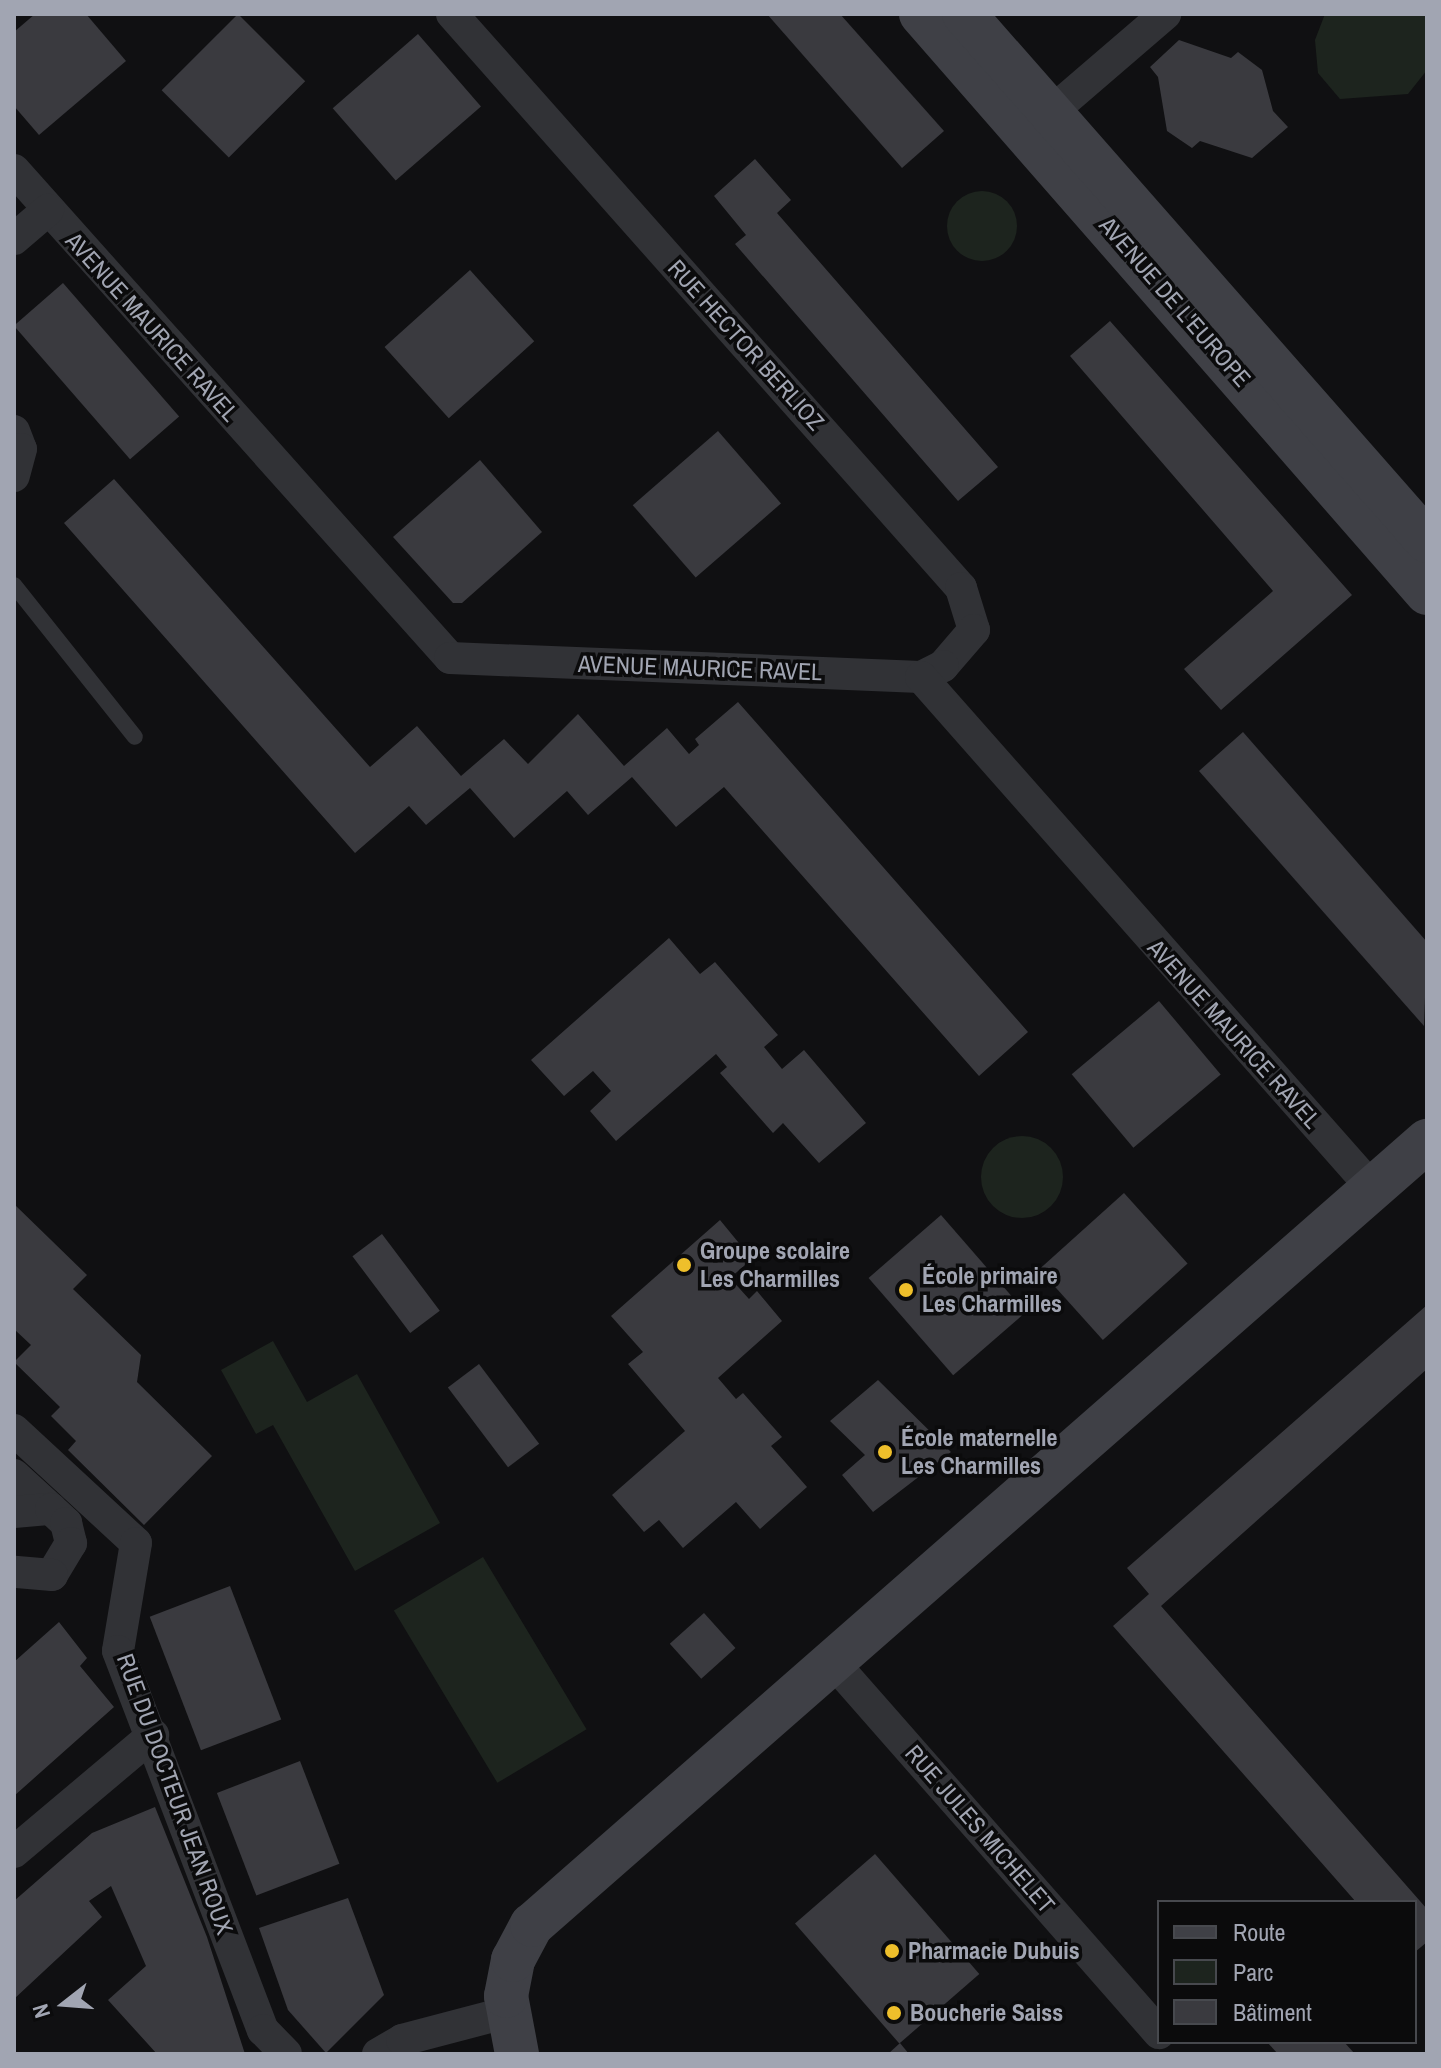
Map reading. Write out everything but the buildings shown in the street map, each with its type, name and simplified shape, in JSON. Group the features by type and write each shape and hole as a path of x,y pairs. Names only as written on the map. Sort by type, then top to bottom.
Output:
{"street":[{"name":"RUE HECTOR BERLIOZ","path":"452,14 961,588 974,630 943,666 921,677"},
{"name":"AVENUE DE L'EUROPE","path":"921,14 1039,123 1427,541"},
{"name":"AVENUE DE L'EUROPE","path":"964,14 1039,123 1427,593"},
{"path":"1039,123 1165,14"},
{"name":"AVENUE MAURICE RAVEL","path":"14,170 450,658 921,677 1373,1189"},
{"path":"14,239 48,210"},
{"path":"14,431 21,449 14,476"},
{"path":"378,2054 402,2040 513,2033 513,1960 532,1925 1427,1141"},
{"name":"RUE DU DOCTEUR JEAN ROUX","path":"14,1430 136,1543 118,1651 153,1735 263,2030 286,2054"},
{"path":"14,1475 51,1509 71,1533 67,1561 44,1578 14,1572"},
{"path":"14,1512 51,1509"},
{"name":"RUE JULES MICHELET","path":"833,1662 1157,2031"},
{"path":"14,1852 153,1735"}],"lane":[{"path":"14,585 135,737"}],"green space":[{"path":"1325,14 1427,14 1427,70 1408,94 1340,99 1318,73 1315,40"},
{"path":"982,191 1001,197 1011,207 1017,226 1011,245 1001,255 982,261 963,255 953,245 947,226 953,207 963,197"},
{"path":"1022,1136 1038,1139 1051,1148 1060,1161 1063,1177 1060,1193 1051,1206 1038,1215 1022,1218 1006,1215 993,1206 984,1193 981,1177 984,1161 993,1148 1006,1139"},
{"path":"273,1341 307,1402 357,1374 440,1523 355,1571 273,1425 256,1434 221,1370"},
{"path":"483,1557 587,1729 497,1783 394,1611"}],"place":[{"name":"Groupe scolaire Les Charmilles","path":"684,1265"},
{"name":"École primaire Les Charmilles","path":"906,1290"},
{"name":"École maternelle Les Charmilles","path":"885,1452"},
{"name":"Pharmacie Dubuis","path":"892,1951"},
{"name":"Boucherie Saiss","path":"894,2013"}]}
